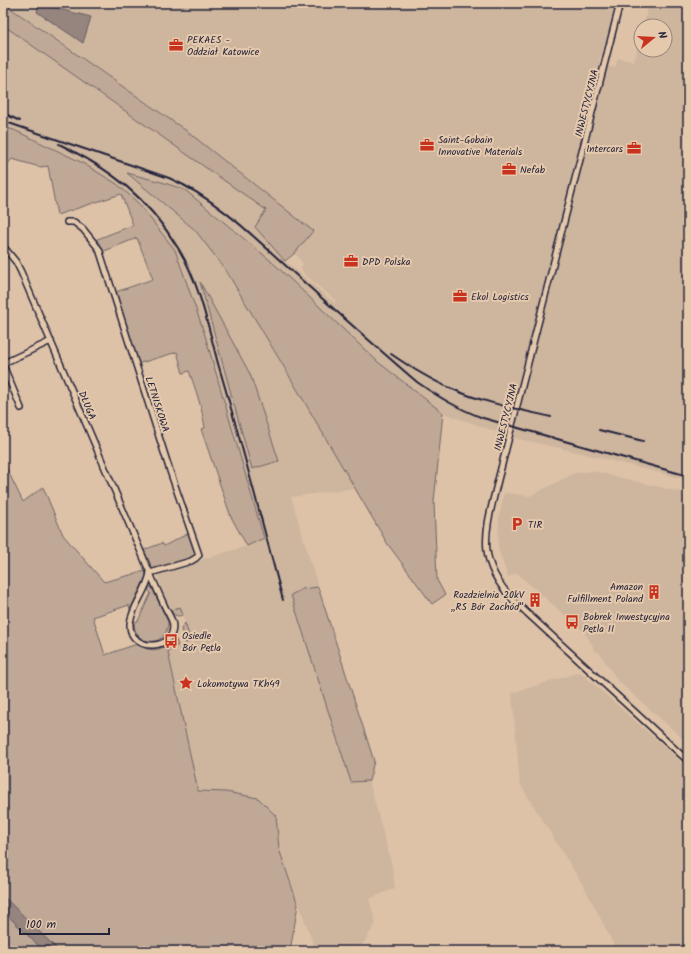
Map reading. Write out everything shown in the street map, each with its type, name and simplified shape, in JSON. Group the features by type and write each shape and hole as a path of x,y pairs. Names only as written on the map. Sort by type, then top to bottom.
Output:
{"street":[{"name":"INWESTYCYJNA","path":"620,3 498,480 487,527 487,552 496,580 514,601 688,760"},
{"name":"LETNISKOWA","path":"67,222 74,222 79,226 99,249 170,471 199,555 191,560 150,574"},
{"name":"DŁUGA","path":"3,246 13,258 21,272 150,574 172,621 172,631 166,640 162,643 152,645 144,644 138,641 130,629 131,619 150,574"},
{"path":"21,408 3,365 6,362 51,341"}],"shaded area":[{"path":"3,3 188,132 313,231 295,253 285,261 255,227 266,210 3,25"},
{"path":"4,3 616,3 590,96 585,95 585,100 593,98 601,64 615,68 618,58 634,62 635,58 673,58 673,18 645,18 649,3 688,3 688,480 569,450 514,438 443,413 378,362 243,237 185,190 165,183 128,174 195,230 225,269 355,488 291,497 318,587 374,761 369,781 392,866 395,888 369,899 376,923 363,944 345,951 317,951 314,946 279,849 276,816 226,792 198,791 168,652 178,645 191,641 180,608 171,610 162,590 157,573 247,546 264,538 204,332 175,250 138,203 81,162 14,130 3,127 3,25 267,210 255,227 285,261 336,304 335,300 304,274 301,268 303,264 295,253 313,231 188,132"},
{"path":"39,4 91,17 83,43 37,12"},
{"path":"3,127 14,130 81,162 117,184 138,203 175,250 204,332 264,538 247,546 231,517 201,429 205,428 196,392 189,371 183,373 177,352 134,365 110,294 153,279 137,238 102,252 95,240 133,225 121,194 57,215 48,166 40,167 12,159 3,169"},
{"path":"127,173 185,190 271,261 378,362 443,413 434,502 437,580 445,595 432,604 387,543 225,269 195,230"},
{"path":"200,282 250,374 279,461 252,469"},
{"path":"3,461 23,502 43,487 63,535 104,582 145,571 146,576 130,610 129,605 93,617 105,655 137,644 148,649 156,650 176,640 178,645 168,652 198,791 226,792 258,798 276,816 279,849 298,905 290,951 59,951 3,896"},
{"path":"593,471 688,494 688,743 618,681 598,651 595,652 584,632 517,573 508,577 498,548 499,518 504,493 530,496 575,473"},
{"path":"189,533 196,553 194,557 152,570 144,550 162,543 164,546"},
{"path":"151,586 168,622 167,631 163,637 151,642 139,637 135,631 134,622 138,621 151,593 148,590"},
{"path":"318,587 374,761 369,781 351,782 291,595 302,589"},
{"path":"180,607 183,615 174,615 171,610"},
{"path":"185,623 191,641 185,643 181,629"},
{"path":"580,672 688,768 688,951 617,951 586,890 520,784 512,693"},
{"path":"3,896 59,951 44,951 3,911"},
{"path":"3,911 44,951 3,951"}],"railway":[{"path":"3,113 20,121"},
{"path":"3,121 169,178 204,197 252,234 417,382 441,398 483,418 688,476"},
{"path":"59,144 96,164 112,175 141,200 166,230 186,262 203,306 283,600"},
{"path":"391,354 427,377 462,393 499,405 551,417"},
{"path":"599,430 643,441"}],"place":[{"name":"PEKAES - Oddział Katowice","path":"176,45"},
{"name":"Saint-Gobain Innovative Materials","path":"427,145"},
{"name":"Intercars","path":"634,148"},
{"name":"Nefab","path":"509,169"},
{"name":"DPD Polska","path":"351,261"},
{"name":"Ekol Logistics","path":"460,296"},
{"name":"TIR","path":"517,524"},
{"name":"Amazon Fulfillment Poland","path":"654,592"},
{"name":"Rozdzielnia 20kV „RS Bór Zachód”","path":"535,600"},
{"name":"Bobrek Inwestycyjna Pętla II","path":"572,622"},
{"name":"Osiedle Bór Pętla","path":"171,641"},
{"name":"Lokomotywa TKh49","path":"186,683"}]}
